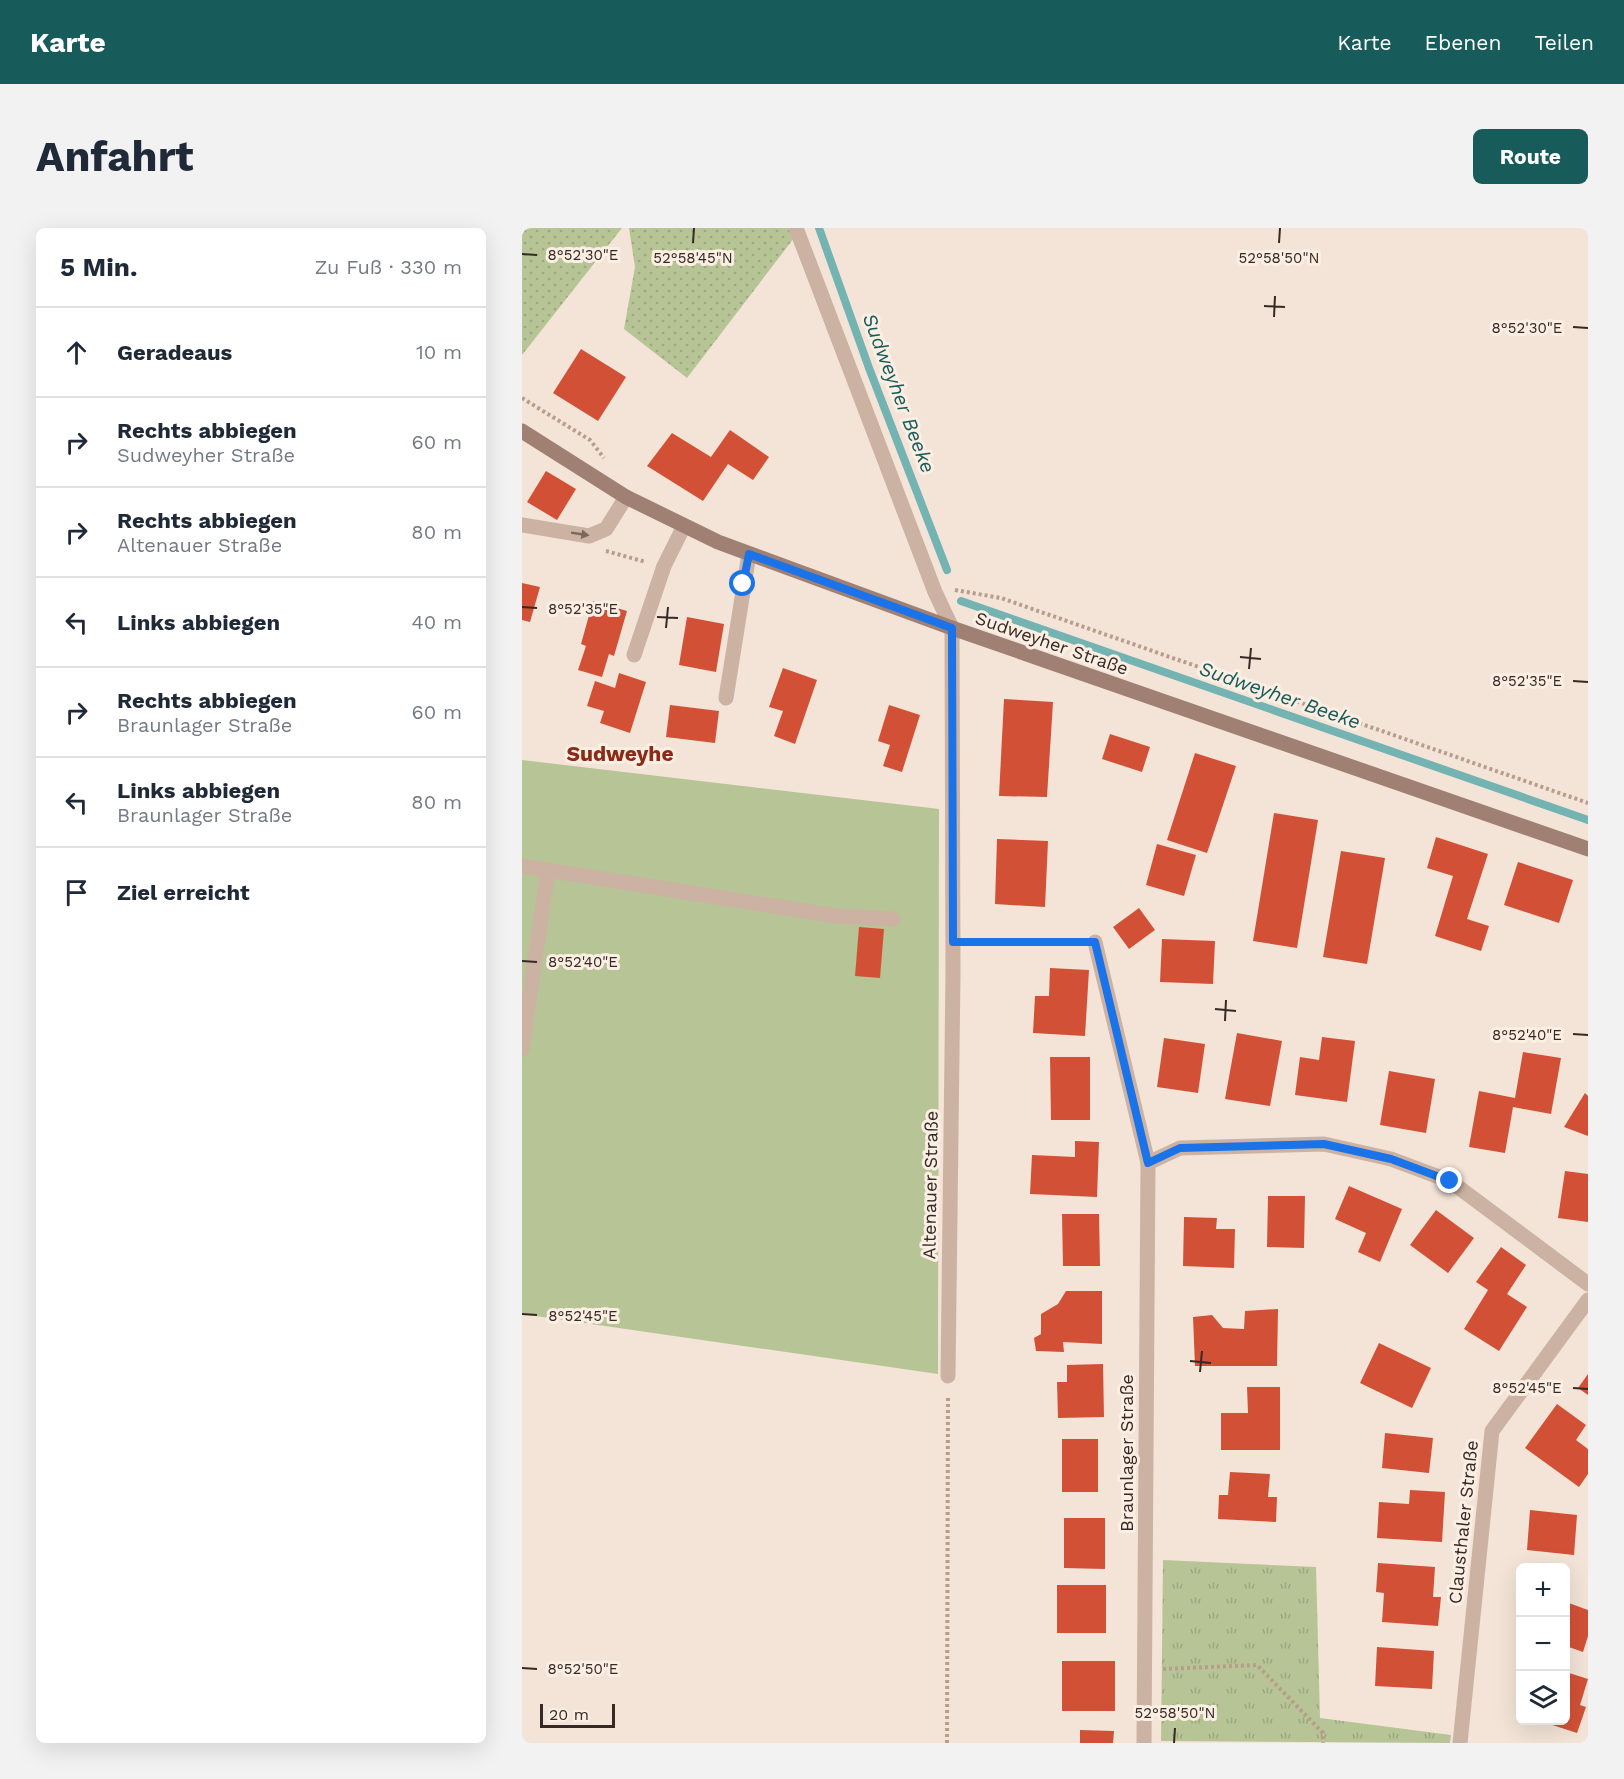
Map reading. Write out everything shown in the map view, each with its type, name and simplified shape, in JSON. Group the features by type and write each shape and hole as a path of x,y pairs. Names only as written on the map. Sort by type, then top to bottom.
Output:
{"main road":[{"name":"Sudweyher Straße","path":"522,431 626,497 684,526 749,554 952,628 1588,849"}],"street":[{"path":"796,228 935,592 952,628"},
{"path":"522,525 590,536 606,529 626,497"},
{"path":"634,655 664,566 684,526"},
{"path":"726,698 749,554"},
{"name":"Altenauer Straße","path":"948,1376 953,942 952,628"},
{"path":"522,866 836,916 893,919"},
{"path":"522,1049 548,870"},
{"name":"Braunlager Straße","path":"1095,942 1148,1163 1144,1743"},
{"path":"1148,1163 1180,1148 1324,1144 1391,1159 1450,1181 1588,1284"},
{"name":"Clausthaler Straße","path":"1460,1743 1492,1431 1588,1300"}],"path":[{"path":"522,398 590,440 610,466"},
{"path":"590,536 600,550 664,566"},
{"path":"935,592 952,589 1001,598 1588,804"},
{"path":"953,942 1095,942"},
{"path":"947,1743 948,1376"},
{"path":"1144,1670 1257,1665 1323,1733 1323,1743"}],"green space":[{"path":"522,228 622,228 522,355"},
{"path":"629,228 790,228 794,238 687,378 624,329 635,267"},
{"path":"522,760 939,809 938,1374 522,1314"},
{"path":"1163,1560 1316,1567 1320,1718 1451,1735 1450,1743 1161,1741"}],"building":[{"path":"581,349 626,377 598,421 553,393"},
{"path":"730,430 769,457 753,480 728,464 703,501 647,466 672,433 711,457"},
{"path":"546,471 576,489 557,520 527,502"},
{"path":"522,583 540,587 530,622 522,620"},
{"path":"593,601 627,611 614,656 609,654 602,677 578,670 586,646 581,644"},
{"path":"687,617 724,624 716,672 679,665"},
{"path":"783,668 817,680 795,744 774,736 783,711 769,707"},
{"path":"619,673 646,682 630,733 600,723 604,711 587,706 595,681 615,688"},
{"path":"1004,699 1053,702 1047,797 999,796"},
{"path":"670,705 719,711 715,743 666,737"},
{"path":"889,705 920,715 902,772 883,766 890,745 878,741"},
{"path":"1110,734 1150,747 1142,772 1102,759"},
{"path":"1195,753 1236,766 1207,853 1167,840"},
{"path":"1274,813 1318,820 1297,948 1253,941"},
{"path":"1436,837 1488,854 1467,919 1489,926 1481,951 1435,936 1453,876 1427,868"},
{"path":"997,839 1048,841 1045,907 995,904"},
{"path":"1157,844 1196,855 1184,896 1146,885"},
{"path":"1341,851 1385,858 1367,964 1323,957"},
{"path":"1518,862 1573,880 1559,923 1504,905"},
{"path":"1139,908 1155,930 1129,949 1113,927"},
{"path":"859,927 884,929 880,978 855,976"},
{"path":"1162,939 1215,941 1213,984 1160,982"},
{"path":"1050,968 1089,970 1085,1036 1033,1033 1035,996 1049,996"},
{"path":"1237,1033 1282,1041 1270,1106 1225,1099"},
{"path":"1322,1037 1355,1041 1347,1102 1295,1095 1300,1057 1319,1060"},
{"path":"1164,1038 1205,1044 1198,1093 1157,1087"},
{"path":"1523,1052 1561,1058 1551,1114 1513,1107 1505,1153 1469,1147 1479,1091 1515,1098"},
{"path":"1050,1057 1090,1057 1090,1120 1051,1120"},
{"path":"1389,1071 1435,1079 1426,1133 1380,1125"},
{"path":"1585,1093 1588,1096 1588,1136 1564,1127"},
{"path":"1075,1141 1099,1142 1097,1197 1030,1194 1032,1155 1075,1157"},
{"path":"1565,1171 1588,1174 1588,1222 1558,1218"},
{"path":"1349,1186 1402,1209 1380,1262 1358,1252 1366,1233 1335,1219"},
{"path":"1268,1196 1305,1196 1304,1248 1267,1247"},
{"path":"1436,1210 1474,1238 1448,1273 1410,1245"},
{"path":"1062,1214 1099,1214 1100,1266 1063,1266"},
{"path":"1184,1217 1217,1218 1216,1229 1235,1229 1234,1268 1183,1266"},
{"path":"1501,1247 1526,1265 1507,1294 1527,1307 1499,1351 1464,1329 1488,1290 1476,1282"},
{"path":"1066,1291 1102,1291 1102,1344 1063,1342 1064,1352 1036,1351 1034,1338 1041,1334 1041,1314 1058,1304"},
{"path":"1278,1309 1277,1366 1195,1366 1193,1317 1212,1315 1223,1328 1244,1329 1245,1311"},
{"path":"1379,1343 1431,1368 1412,1408 1360,1383"},
{"path":"1103,1364 1104,1417 1058,1418 1057,1382 1067,1382 1067,1365"},
{"path":"1588,1374 1588,1395 1578,1388"},
{"path":"1247,1387 1280,1387 1280,1450 1221,1450 1221,1413 1248,1413"},
{"path":"1557,1404 1586,1425 1576,1440 1588,1449 1588,1474 1579,1487 1525,1448"},
{"path":"1385,1433 1433,1438 1429,1473 1382,1468"},
{"path":"1062,1439 1098,1439 1098,1492 1062,1492"},
{"path":"1230,1472 1270,1474 1268,1497 1277,1497 1276,1522 1218,1519 1219,1495 1228,1495"},
{"path":"1410,1490 1445,1492 1442,1542 1377,1538 1379,1502 1409,1504"},
{"path":"1530,1510 1577,1515 1574,1555 1527,1550"},
{"path":"1064,1518 1105,1518 1105,1569 1064,1568"},
{"path":"1378,1563 1435,1567 1433,1597 1441,1597 1438,1626 1382,1622 1384,1593 1376,1592"},
{"path":"1057,1585 1106,1585 1106,1633 1057,1633"},
{"path":"1570,1603 1588,1610 1588,1636 1583,1652 1570,1647"},
{"path":"1377,1647 1434,1651 1432,1689 1375,1686"},
{"path":"1062,1661 1115,1661 1115,1711 1062,1711"},
{"path":"1570,1673 1588,1679 1580,1705 1586,1707 1577,1733 1552,1725 1570,1725"},
{"path":"1080,1730 1114,1731 1113,1743 1080,1743"}],"waterway":[{"name":"Sudweyher Beeke","path":"819,228 869,368 947,570"},
{"name":"Sudweyher Beeke","path":"961,601 1588,820"}],"district":[{"name":"Sudweyhe","path":"620,753"}],"route":[{"path":"743,584 749,554 952,628 953,942 1095,942 1148,1163 1180,1148 1324,1144 1391,1159 1450,1181"}]}
